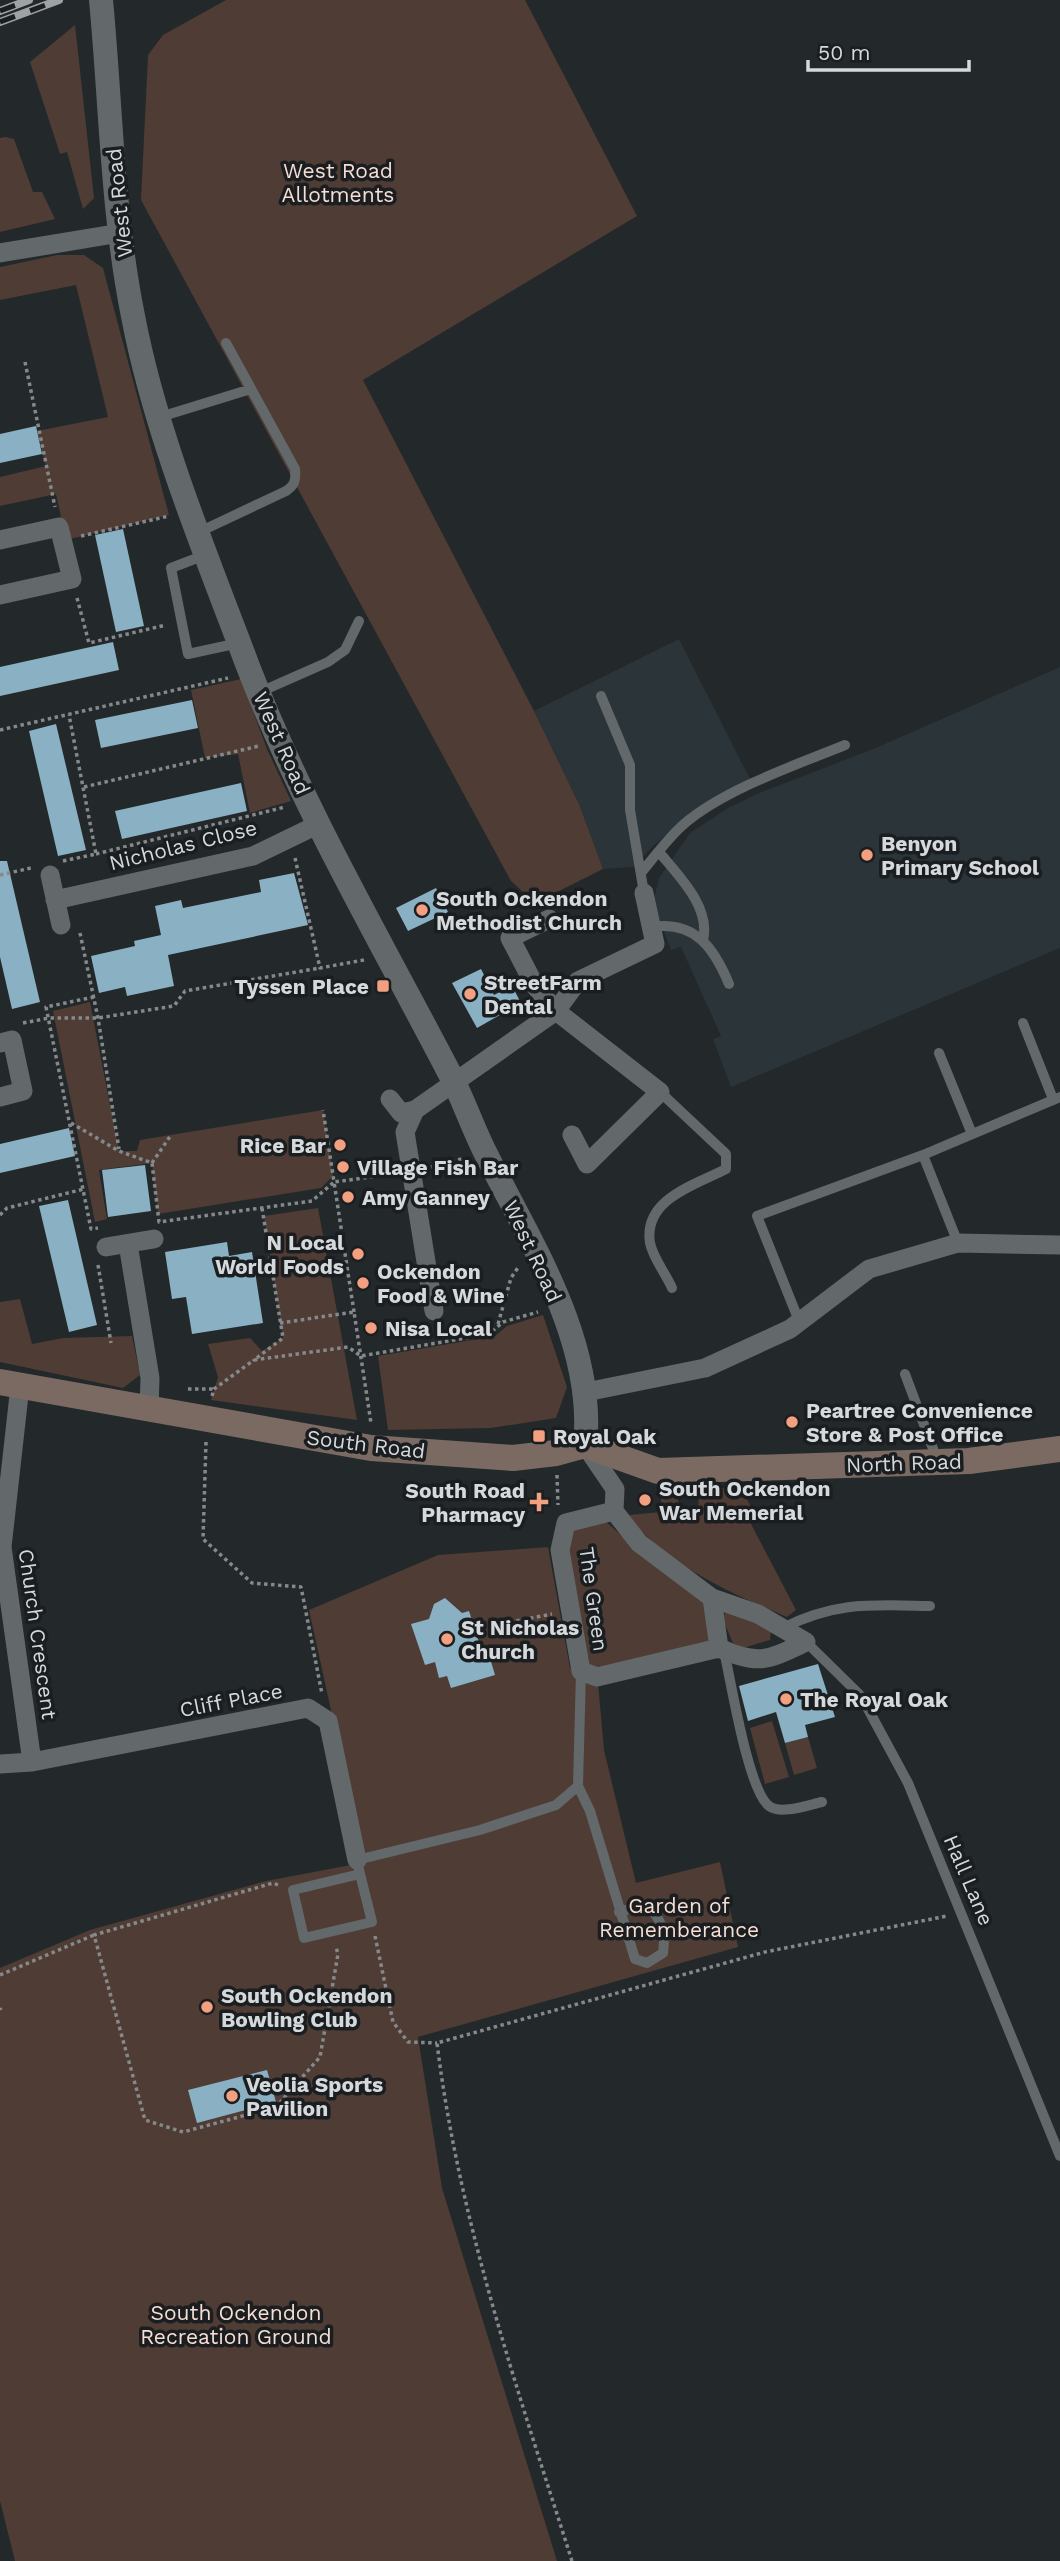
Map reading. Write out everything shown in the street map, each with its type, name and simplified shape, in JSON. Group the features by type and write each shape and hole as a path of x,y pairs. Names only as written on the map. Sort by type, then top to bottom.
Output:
{"main road":[{"name":"South Road","path":"10,1384 371,1448 513,1458 556,1453 584,1445"},
{"name":"North Road","path":"584,1445 658,1471 938,1462 1060,1450"}],"street":[{"name":"West Road","path":"101,0 120,233 133,318 160,416 198,533 255,683 313,813 385,957 454,1081 485,1153 534,1246 581,1366 586,1392 584,1445"},
{"path":"0,253 120,233"},
{"path":"0,540 59,527 72,579 0,596"},
{"name":"Nicholas Close","path":"55,900 253,856 313,813"},
{"path":"49,868 55,900 70,926"},
{"path":"390,1099 401,1113 415,1110 556,1011 578,981 655,944 644,893"},
{"path":"549,919 510,938 535,986 556,1011 660,1091 587,1164 572,1135"},
{"path":"0,1043 12,1040 23,1091 0,1097"},
{"path":"415,1110 405,1132 435,1311"},
{"path":"98,1248 128,1244 156,1230"},
{"path":"586,1392 705,1368 799,1321 869,1269 958,1243 1060,1245"},
{"path":"128,1244 150,1378 149,1409"},
{"name":"Church Crescent","path":"10,1384 2,1547 32,1762"},
{"path":"584,1445 615,1489 614,1511 639,1543 712,1598 758,1614 806,1642"},
{"name":"The Green","path":"614,1511 566,1523 560,1549 569,1611 582,1671 597,1677 722,1649 748,1661 779,1655 806,1642"},
{"path":"712,1598 722,1649"},
{"name":"Cliff Place","path":"0,1764 32,1762 308,1707 328,1721"},
{"path":"328,1721 359,1867"}],"lane":[{"path":"226,343 295,469 293,486 198,533 172,568 188,654 240,643"},
{"path":"160,416 251,389"},
{"path":"255,683 328,662 345,650 359,621"},
{"path":"601,696 630,765 630,810 644,893"},
{"path":"641,873 685,823 723,800 845,745"},
{"path":"659,852 688,888 700,910 705,930 703,940"},
{"path":"651,927 668,924 703,940 716,953 729,984"},
{"path":"799,1321 757,1216 923,1155 1057,1098 1023,1023"},
{"path":"939,1053 972,1134"},
{"path":"660,1091 726,1154 726,1169 662,1202 650,1223 650,1245 672,1288"},
{"path":"923,1155 958,1243"},
{"path":"905,1374 938,1462"},
{"path":"783,1628 811,1614 842,1607 930,1606"},
{"name":"Hall Lane","path":"806,1642 861,1696 908,1783 1060,2155"},
{"path":"722,1649 752,1772 762,1798 770,1807 782,1810 822,1802"},
{"path":"582,1671 578,1786 590,1811 619,1912 635,1959 647,1963 663,1954 663,1925 656,1913 646,1904 619,1912"},
{"path":"359,1867 372,1922 304,1937 293,1891 359,1867 556,1805 578,1786"}],"path":[{"path":"25,362 59,527"},
{"path":"78,537 198,533"},
{"path":"72,579 89,643 180,621"},
{"path":"0,730 69,715 255,683"},
{"path":"69,715 96,854"},
{"path":"84,787 281,741"},
{"path":"0,875 49,868 96,854 313,813"},
{"path":"292,846 320,968"},
{"path":"70,926 94,997 119,1151"},
{"path":"12,1025 49,1018 98,1018 174,1006 185,991 385,957"},
{"path":"94,997 46,1007 91,1229 98,1248 111,1343"},
{"path":"323,1110 372,1431"},
{"path":"71,1123 119,1151 152,1163"},
{"path":"156,1230 152,1163 171,1135"},
{"path":"156,1230 262,1208 312,1201 334,1182 411,1172 485,1153"},
{"path":"0,1214 7,1208 84,1189"},
{"path":"262,1208 283,1338 214,1389 206,1419 202,1539 252,1583 301,1587 328,1721"},
{"path":"146,1220 156,1230"},
{"path":"91,1229 105,1227"},
{"path":"498,1326 511,1278 534,1246"},
{"path":"254,1360 348,1347 361,1356 489,1334 498,1326 559,1306"},
{"path":"280,1323 354,1312"},
{"path":"556,1453 559,1508"},
{"path":"475,1629 569,1611"},
{"path":"0,1975 94,1935 273,1884 293,1891"},
{"path":"372,1922 393,2022 408,2042 437,2043 765,1952 953,1915 961,1908"},
{"path":"94,1935 145,2120 183,2132 276,2107 320,2057 338,1954 332,1931"},
{"path":"437,2043 446,2116 495,2318 572,2561"}],"shaded area":[{"path":"679,639 752,783 711,799 654,845 634,867 603,869 579,804 534,711"},
{"name":"Benyon Primary School","path":"1060,667 1060,948 731,1087 713,1039 721,1036 681,947 671,950 653,903 659,878 690,833 728,808 757,794 878,747"}],"green space":[{"name":"West Road Allotments","path":"226,0 525,0 637,216 363,380 534,711 579,804 603,869 535,903 511,881 141,200 148,55 163,35"},
{"path":"75,25 94,198 83,209 67,152 60,154 30,62"},
{"path":"0,138 14,139 33,192 42,192 55,219 0,232"},
{"path":"57,255 84,255 103,268 169,515 66,540 56,494 0,506 0,477 46,466 37,431 108,417 76,285 0,300 0,267"},
{"path":"241,679 267,749 291,801 250,813 238,754 205,758 191,690"},
{"path":"90,1002 119,1151 137,1151 140,1140 323,1110 333,1176 321,1188 158,1214 152,1163 99,1170 107,1219 95,1222 53,1011"},
{"path":"318,1208 357,1420 211,1400 218,1377 208,1344 250,1338 262,1351 283,1338 264,1216"},
{"path":"20,1299 32,1344 63,1338 132,1336 140,1375 123,1388 0,1362 0,1302"},
{"path":"543,1315 567,1387 556,1418 491,1428 388,1430 378,1356 495,1336 507,1326"},
{"path":"714,1488 742,1488 753,1512 751,1524 796,1610 787,1617 723,1588 679,1562 659,1548 629,1515 661,1512 661,1496 677,1497 680,1506 698,1507 699,1497"},
{"path":"603,1519 660,1570 701,1597 715,1635 703,1645 599,1670 589,1664 566,1556 573,1529"},
{"name":"South Ockendon Recreation Ground","path":"548,1547 570,1668 598,1683 604,1750 636,1883 720,1862 738,1947 418,2037 442,2188 557,2561 15,2561 0,2501 0,1968 90,1930 266,1881 372,1861 361,1847 309,1610 438,1555"},
{"path":"726,1608 771,1630 770,1640 743,1648 733,1643 723,1620"},
{"path":"772,1721 789,1777 765,1784 750,1728"},
{"path":"808,1737 817,1768 794,1775 785,1743"}],"building":[{"path":"36,426 42,454 0,463 0,434"},
{"path":"123,529 144,626 116,632 95,535"},
{"path":"113,642 119,670 0,696 0,667"},
{"path":"192,700 198,728 101,748 95,720"},
{"path":"56,724 86,850 58,856 29,731"},
{"path":"241,783 247,811 122,839 115,811"},
{"path":"0,861 7,861 40,1002 12,1009 0,957"},
{"path":"294,873 308,925 168,955 174,986 127,996 125,987 99,993 91,956 135,946 134,941 161,935 155,906 181,900 183,908 261,892 259,880"},
{"name":"South Ockendon Methodist Church","path":"436,888 448,912 408,931 396,908"},
{"name":"StreetFarm Dental","path":"481,969 494,995 512,986 521,1003 477,1028 452,983"},
{"path":"69,1128 75,1156 0,1173 0,1144"},
{"path":"145,1165 151,1211 108,1217 102,1170"},
{"path":"68,1200 97,1325 69,1332 39,1206"},
{"path":"227,1242 229,1256 252,1252 263,1323 192,1334 186,1297 172,1299 165,1252"},
{"name":"St Nicholas Church","path":"445,1598 462,1613 469,1611 481,1649 487,1648 495,1675 451,1688 447,1676 439,1678 435,1662 425,1665 411,1624 429,1619 434,1604"},
{"name":"The Royal Oak","path":"818,1664 835,1717 805,1725 808,1737 785,1743 776,1712 748,1721 739,1686"},
{"name":"Veolia Sports Pavilion","path":"267,2070 276,2102 197,2123 188,2090"}],"railway":[{"path":"0,11 29,0"},
{"path":"0,22 59,0"}],"place":[{"name":"Benyon Primary School","path":"867,855"},
{"name":"South Ockendon Methodist Church","path":"422,910"},
{"name":"Tyssen Place","path":"383,986"},
{"name":"StreetFarm Dental","path":"470,994"},
{"name":"Rice Bar","path":"340,1145"},
{"name":"Village Fish Bar","path":"343,1167"},
{"name":"Amy Ganney","path":"348,1197"},
{"name":"N Local World Foods","path":"358,1254"},
{"name":"Ockendon Food & Wine","path":"363,1283"},
{"name":"Nisa Local","path":"371,1328"},
{"name":"Peartree Convenience Store & Post Office","path":"792,1422"},
{"name":"Royal Oak","path":"539,1436"},
{"name":"South Ockendon War Memerial","path":"645,1500"},
{"name":"South Road Pharmacy","path":"539,1502"},
{"name":"St Nicholas Church","path":"447,1639"},
{"name":"The Royal Oak","path":"786,1699"},
{"name":"South Ockendon Bowling Club","path":"207,2007"},
{"name":"Veolia Sports Pavilion","path":"232,2096"}],"park label":[{"name":"Garden of Rememberance","path":"679,1917"}]}
